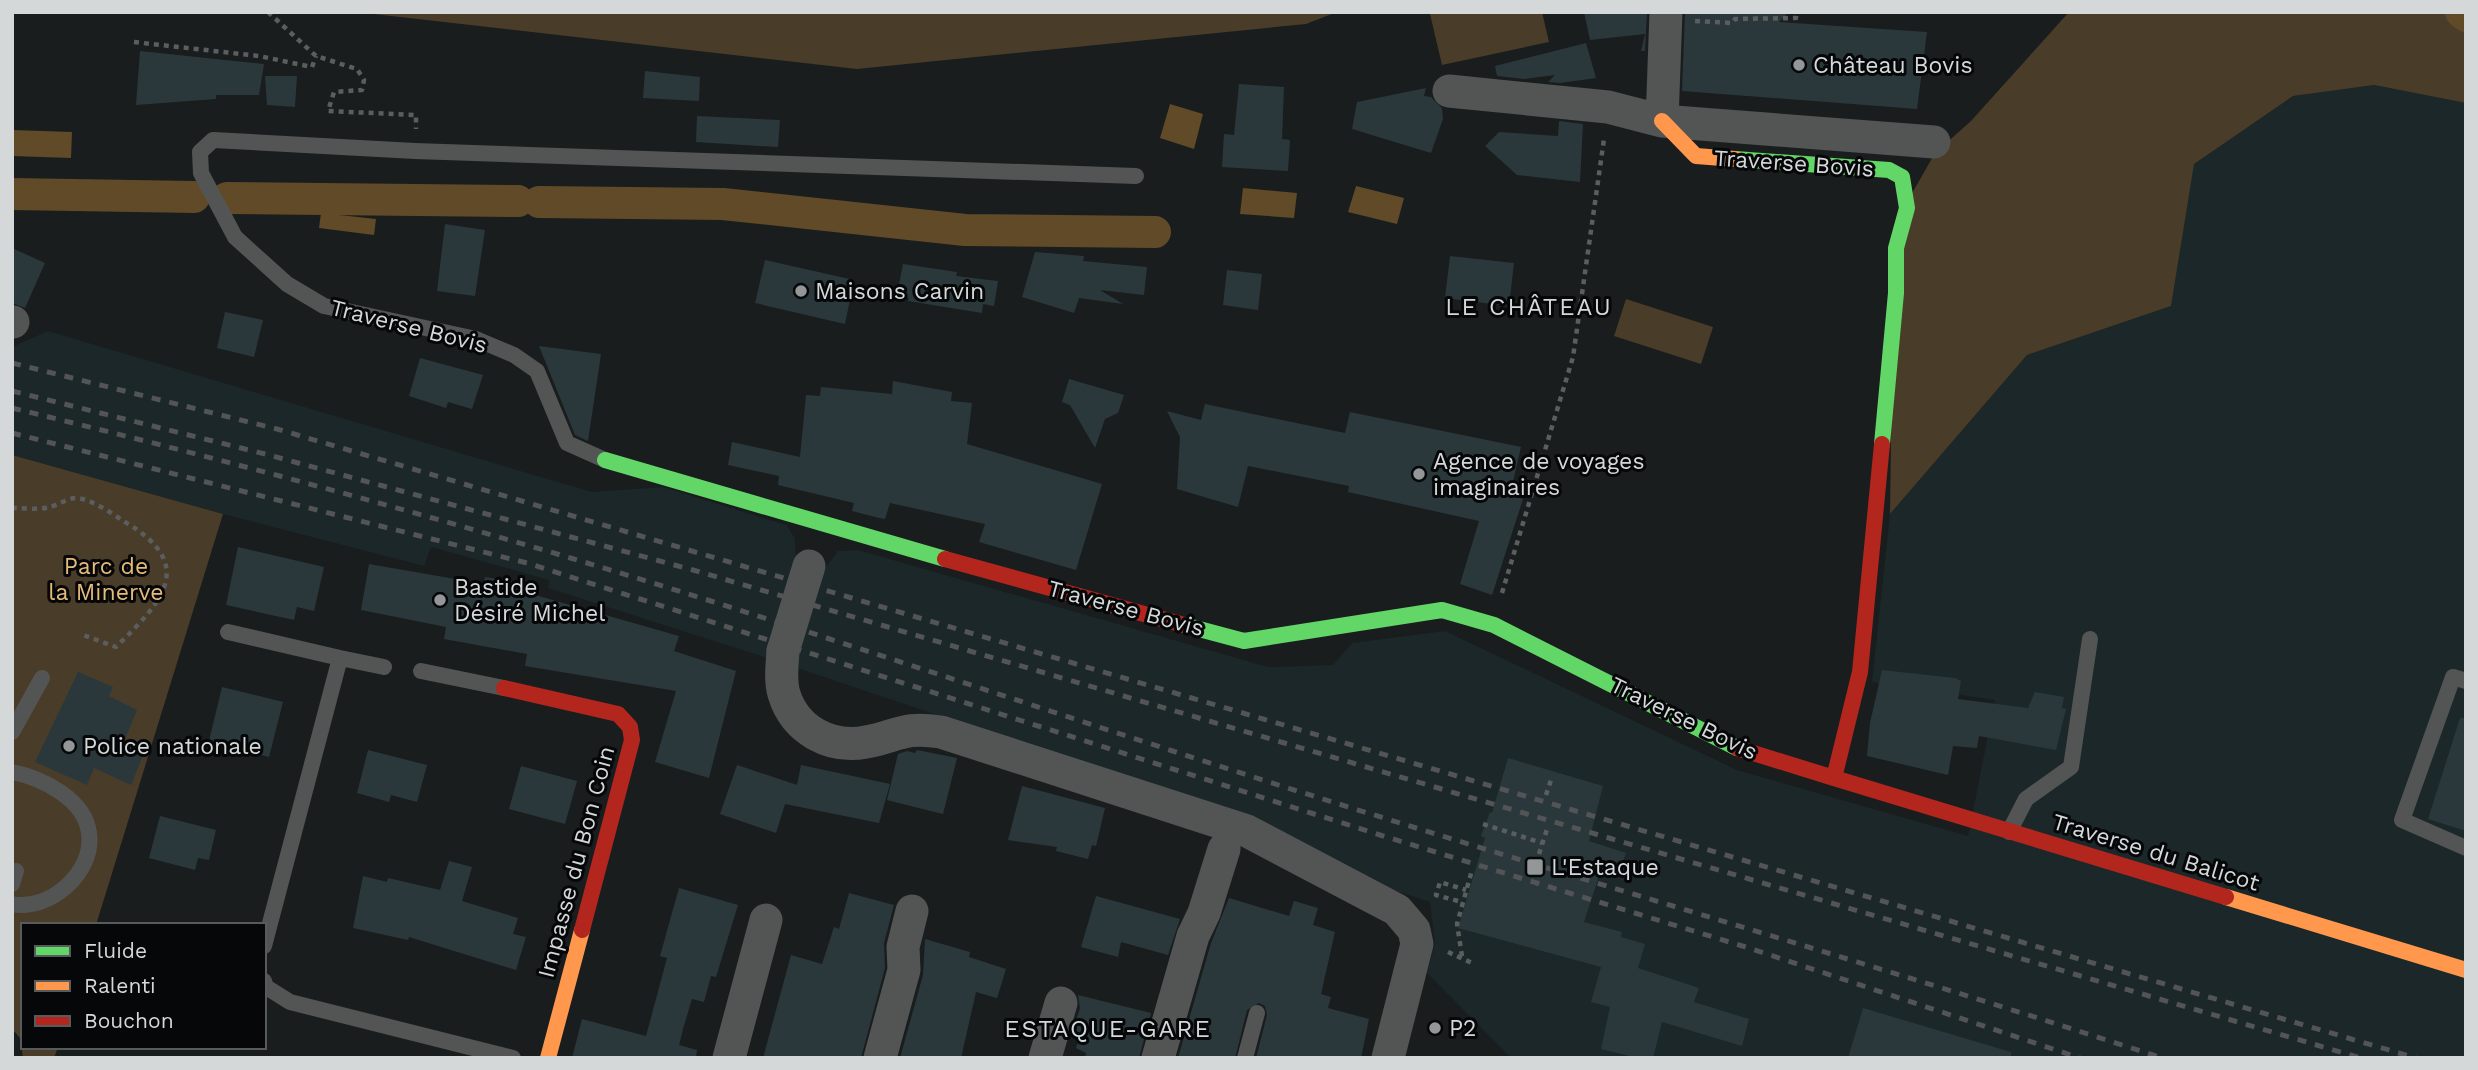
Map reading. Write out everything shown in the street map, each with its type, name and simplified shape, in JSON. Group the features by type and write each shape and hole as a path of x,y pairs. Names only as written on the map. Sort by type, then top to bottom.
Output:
{"street":[{"path":"1662,121 1666,16"},
{"path":"1449,91 1608,107 1662,121 1934,142"},
{"name":"Traverse Bovis","path":"605,460 822,525 1244,641 1443,610 1494,625 1743,751 1834,778 1860,672 1896,293 1896,245 1905,223 1909,198 1902,177 1889,170 1696,156 1662,121"},
{"path":"822,525 783,651 784,693 790,707 810,732 825,739 846,743 867,742 902,730 941,732 1247,831 1397,910 1415,930 1417,944 1388,1058"},
{"name":"Impasse du Bon Coin","path":"505,688 618,713 630,727 632,740 548,1058"},
{"name":"Traverse du Balicot","path":"1834,778 2466,970"},
{"path":"1158,1058 1193,936 1205,913 1224,849"},
{"path":"880,1058 904,970 903,947 912,911"},
{"path":"729,1058 766,920"},
{"path":"1045,1058 1061,1003"}],"lane":[{"name":"Traverse Bovis","path":"415,151 213,140 200,152 201,173 235,237 287,284 324,306 476,339 514,355 537,371 567,443 605,460"},
{"path":"415,151 1136,176"},
{"path":"228,632 384,667"},
{"path":"2009,832 2026,799 2071,767 2090,639"},
{"path":"266,938 340,658"},
{"path":"421,671 505,688"},
{"path":"2466,681 2453,677 2402,820 2466,848"},
{"path":"12,732 42,678"},
{"path":"12,772 33,776 69,798 89,831 89,844 78,871 55,897 25,907 12,904"},
{"path":"266,987 290,1002 513,1058"},
{"path":"1245,1058 1257,1013"}],"path":[{"path":"268,12 316,56 357,69 364,80 362,90 334,92 328,111 416,115 415,151"},
{"path":"1666,16 1732,23 1735,19 1796,18 1796,12"},
{"path":"134,42 259,56 312,67 316,56"},
{"path":"1494,625 1573,357 1602,156"},
{"path":"12,508 47,508 75,498 99,506 149,537 166,559 164,593 145,618 116,647 83,635"},
{"path":"1546,795 1552,777"},
{"path":"1483,824 1542,843"},
{"path":"1539,854 1547,829"},
{"path":"1462,956 1457,925 1472,870"},
{"path":"1458,901 1436,895 1440,882 1466,890"},
{"path":"1451,953 1472,963"}],"shaded area":[{"path":"2374,85 2466,103 2466,1058 1511,1058 1427,973 1435,944 1430,902 1375,884 1272,827 764,657 548,588 549,580 431,547 424,566 12,455 12,347 48,331 592,492 663,487 786,525 795,538 796,559 825,568 838,551 858,550 1268,667 1333,665 1352,643 1445,631 1737,770 1968,836 1995,700 1872,682 1890,514 2027,355 2171,306 2193,164 2293,96"},
{"path":"1170,104 1203,114 1194,149 1160,138"},
{"path":"12,130 72,132 71,158 12,156"},
{"path":"1356,186 1404,198 1397,224 1348,212"},
{"path":"1243,188 1297,193 1294,218 1240,214"},
{"path":"321,213 376,219 374,235 319,228"}],"green space":[{"path":"356,12 1337,12 1306,24 857,69"},
{"path":"1542,12 1549,42 1442,65 1430,14"},
{"path":"2069,12 2466,12 2466,103 2374,85 2293,96 2194,164 2171,306 2027,355 1890,514 1894,225 1935,153 1971,121"},
{"path":"1626,299 1713,327 1701,364 1614,336"},
{"name":"Parc de la Minerve","path":"12,455 223,514 97,923 21,923 21,1045 20,1038 12,1029"},
{"name":"Parc de la Minerve","path":"22,1049 57,1049 54,1058 23,1058"}],"building":[{"path":"1584,12 1647,12 1645,51 1641,51 1645,34 1590,40"},
{"path":"1685,12 1789,12 1779,22 1927,32 1917,109 1682,91"},
{"path":"1586,43 1596,78 1560,83 1548,82 1555,75 1524,79 1497,76 1495,66"},
{"path":"140,51 264,64 259,95 216,95 216,99 136,105"},
{"path":"645,71 700,77 699,101 643,98"},
{"path":"265,76 297,76 295,107 267,105"},
{"path":"1239,84 1284,87 1282,139 1290,140 1288,171 1222,167 1224,134 1234,135"},
{"path":"1426,88 1424,96 1431,97 1442,108 1443,119 1431,153 1352,129 1357,102"},
{"path":"697,116 780,120 778,147 696,142"},
{"path":"1559,121 1583,124 1580,182 1517,175 1485,146 1499,132 1558,136"},
{"path":"445,224 485,230 475,296 437,291"},
{"path":"12,248 45,263 25,308 12,303"},
{"path":"1035,252 1084,256 1083,261 1147,267 1144,295 1100,290 1123,304 1079,298 1074,313 1022,297"},
{"path":"1450,256 1514,263 1509,306 1445,298"},
{"name":"Maisons Carvin","path":"765,260 854,280 845,324 755,303"},
{"path":"903,264 957,272 956,276 998,281 994,306 983,304 982,313 908,301 909,298 897,295"},
{"path":"1227,270 1262,274 1258,310 1223,305"},
{"path":"225,312 263,320 254,357 217,348"},
{"path":"539,346 601,354 588,441 575,435"},
{"path":"420,358 483,375 472,409 448,402 446,408 409,396"},
{"path":"1069,379 1124,395 1118,413 1105,419 1095,448 1070,405 1062,402"},
{"path":"893,381 952,392 951,401 972,403 967,444 1102,484 1076,570 979,542 985,524 890,503 885,519 879,518 852,511 854,503 778,485 779,476 728,465 732,442 800,457 806,395 820,396 821,387 892,394"},
{"path":"1205,404 1345,433 1350,412 1521,447 1510,495 1523,499 1492,595 1460,584 1479,521 1348,492 1349,486 1248,466 1238,507 1177,489 1180,437 1167,411 1201,420"},
{"path":"238,547 324,567 314,611 297,607 294,620 226,605"},
{"path":"369,564 484,584 485,577 518,582 538,589 535,595 679,636 674,651 736,671 709,778 655,762 676,691 525,666 527,654 444,639 446,627 361,610"},
{"path":"1882,670 1955,678 1961,681 1958,699 2028,708 2035,692 2064,697 2062,708 2066,709 2056,750 1979,736 1977,748 1953,746 1948,775 1867,756 1870,723"},
{"path":"78,672 113,687 109,696 137,710 123,744 144,753 131,785 94,768 87,785 35,762"},
{"path":"222,687 283,702 269,757 209,741"},
{"path":"2460,718 2466,718 2466,831 2428,819"},
{"path":"368,750 427,765 417,802 391,795 389,802 357,793"},
{"path":"917,750 957,758 943,814 887,800 898,754 907,751 915,753"},
{"path":"1508,758 1603,786 1589,841 1626,853 1617,878 1600,873 1584,922 1622,932 1621,937 1645,944 1638,968 1699,988 1694,1002 1749,1019 1742,1046 1662,1022 1653,1058 1637,1058 1601,1049 1610,1007 1591,1002 1601,967 1458,928 1485,838 1481,836 1490,812 1492,813"},
{"path":"737,765 797,785 801,765 890,784 879,823 785,804 776,833 720,814"},
{"path":"521,766 577,781 565,824 509,809"},
{"path":"1022,786 1105,808 1096,846 1092,845 1088,859 1056,851 1057,847 1008,840"},
{"path":"160,816 216,830 209,860 198,858 195,870 149,858"},
{"path":"449,861 472,867 462,901 518,918 513,934 526,937 516,970 409,937 408,940 353,928 363,876 387,882 388,878 440,890"},
{"path":"679,888 738,905 716,977 711,976 704,1002 692,999 683,1029 679,1045 697,1050 696,1058 572,1058 582,1019 646,1036 667,958 660,956"},
{"path":"849,893 894,905 884,943 885,968 861,1058 763,1058 791,955 822,964 834,927 839,929"},
{"path":"1096,896 1180,919 1168,955 1121,942 1118,957 1081,947"},
{"path":"1229,898 1289,916 1294,901 1318,908 1313,925 1335,932 1321,994 1331,997 1328,1008 1369,1019 1361,1058 1256,1058 1267,1015 1265,1006 1259,1003 1247,1010 1235,1058 1178,1058 1211,943"},
{"path":"925,939 970,952 969,957 1006,969 997,998 976,992 961,1058 900,1058 923,975"},
{"path":"1078,995 1151,1013 1139,1058 1085,1058 1086,1053 1076,1048 1080,1035 1072,1033 1080,1008"},
{"path":"1863,1008 2011,1052 2011,1058 1848,1058"}],"waterway":[{"path":"2461,12 2466,16"},
{"path":"12,194 194,197"},
{"path":"227,198 518,201"},
{"path":"539,202 723,204 965,230 1155,232"}],"railway":[{"path":"12,363 277,429 2416,1058"},
{"path":"12,391 265,454 693,570 2361,1058"},
{"path":"12,408 313,485 592,565 1288,788 2162,1058"},
{"path":"12,433 527,563 1380,835 1749,948 2080,1058"}],"traffic: fast":[{"path":"1735,159 1889,170 1902,177 1907,208 1896,248 1896,293 1882,444"},
{"path":"605,460 945,559"},
{"path":"1184,625 1244,641 1442,610 1494,625 1737,748"}],"traffic: slow":[{"path":"1662,121 1696,156 1735,159"},
{"path":"2226,897 2466,970"},
{"path":"548,1058 582,930"}],"traffic: jam":[{"path":"1737,748 1834,778 1860,672 1882,444"},
{"path":"945,559 1184,625"},
{"path":"504,688 618,714 630,727 632,740 582,930"},
{"path":"1834,778 2226,897"}],"place":[{"name":"Château Bovis","path":"1799,65"},
{"name":"Maisons Carvin","path":"801,291"},
{"name":"Agence de voyages imaginaires","path":"1419,474"},
{"name":"Bastide Désiré Michel","path":"440,600"},
{"name":"Police nationale","path":"69,746"},
{"name":"L'Estaque","path":"1535,867"},
{"name":"P2","path":"1435,1028"}],"district":[{"name":"LE CHÂTEAU","path":"1529,307"},
{"name":"ESTAQUE-GARE","path":"1108,1029"}]}
